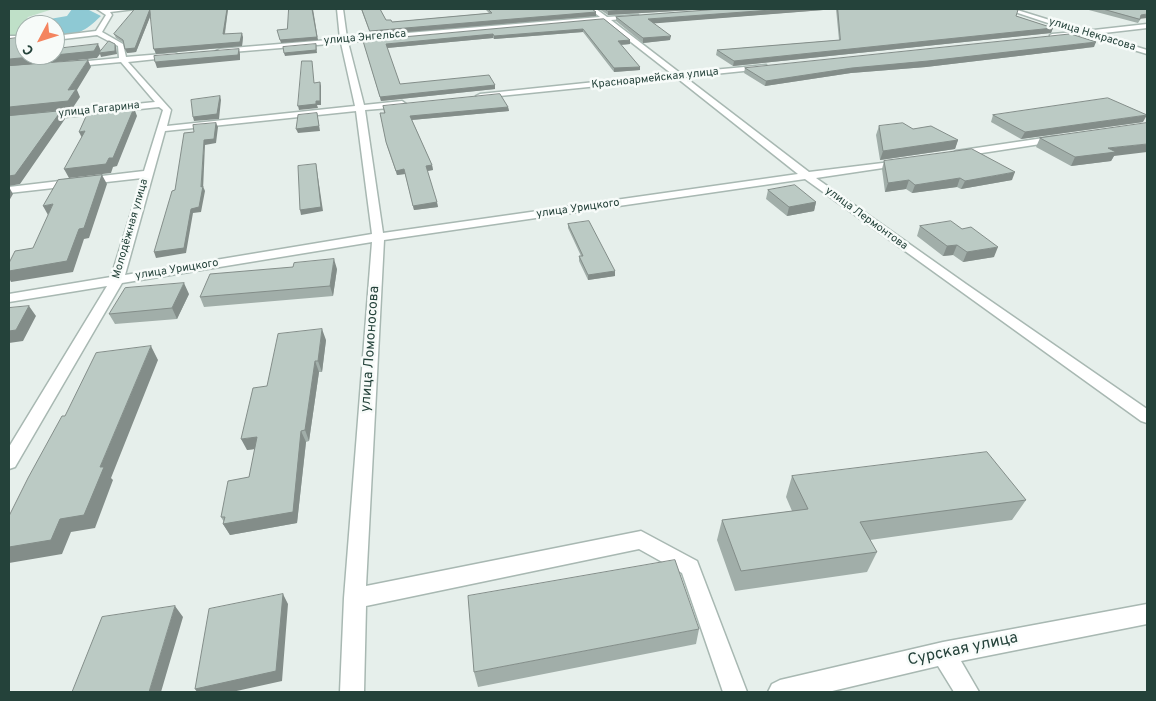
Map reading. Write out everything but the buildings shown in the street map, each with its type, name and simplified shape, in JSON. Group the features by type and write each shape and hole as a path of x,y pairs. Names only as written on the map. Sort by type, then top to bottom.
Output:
{"street":[{"path":"103,10 132,9"},
{"name":"улица Ломоносова","path":"340,9 344,40 360,108 378,237 355,598 352,692"},
{"name":"улица Лермонтова","path":"592,9 807,176 1147,418"},
{"name":"улица Некрасова","path":"1009,9 1147,52"},
{"path":"98,33 109,15 103,10"},
{"name":"улица Энгельса","path":"209,52 644,15"},
{"path":"1045,37 1147,26"},
{"path":"65,37 98,33 121,45 123,60 160,104"},
{"path":"56,66 180,55"},
{"name":"Красноармейская улица","path":"469,97 777,66"},
{"path":"162,129 409,103"},
{"name":"улица Гагарина","path":"9,120 160,104"},
{"name":"Молодёжная улица","path":"9,462 117,280 167,110 160,104"},
{"path":"943,156 1070,137"},
{"name":"улица Урицкого","path":"9,298 378,237 914,160"},
{"path":"9,190 147,174"},
{"path":"355,598 641,540 690,567 735,692"},
{"name":"Сурская улица","path":"780,692 943,653 1147,614"},
{"path":"943,653 967,692"}],"green space":[{"path":"9,9 53,9 34,15 15,15 15,35 9,35"}],"water":[{"path":"72,9 87,9 101,16 81,32 65,34 65,16"}]}
